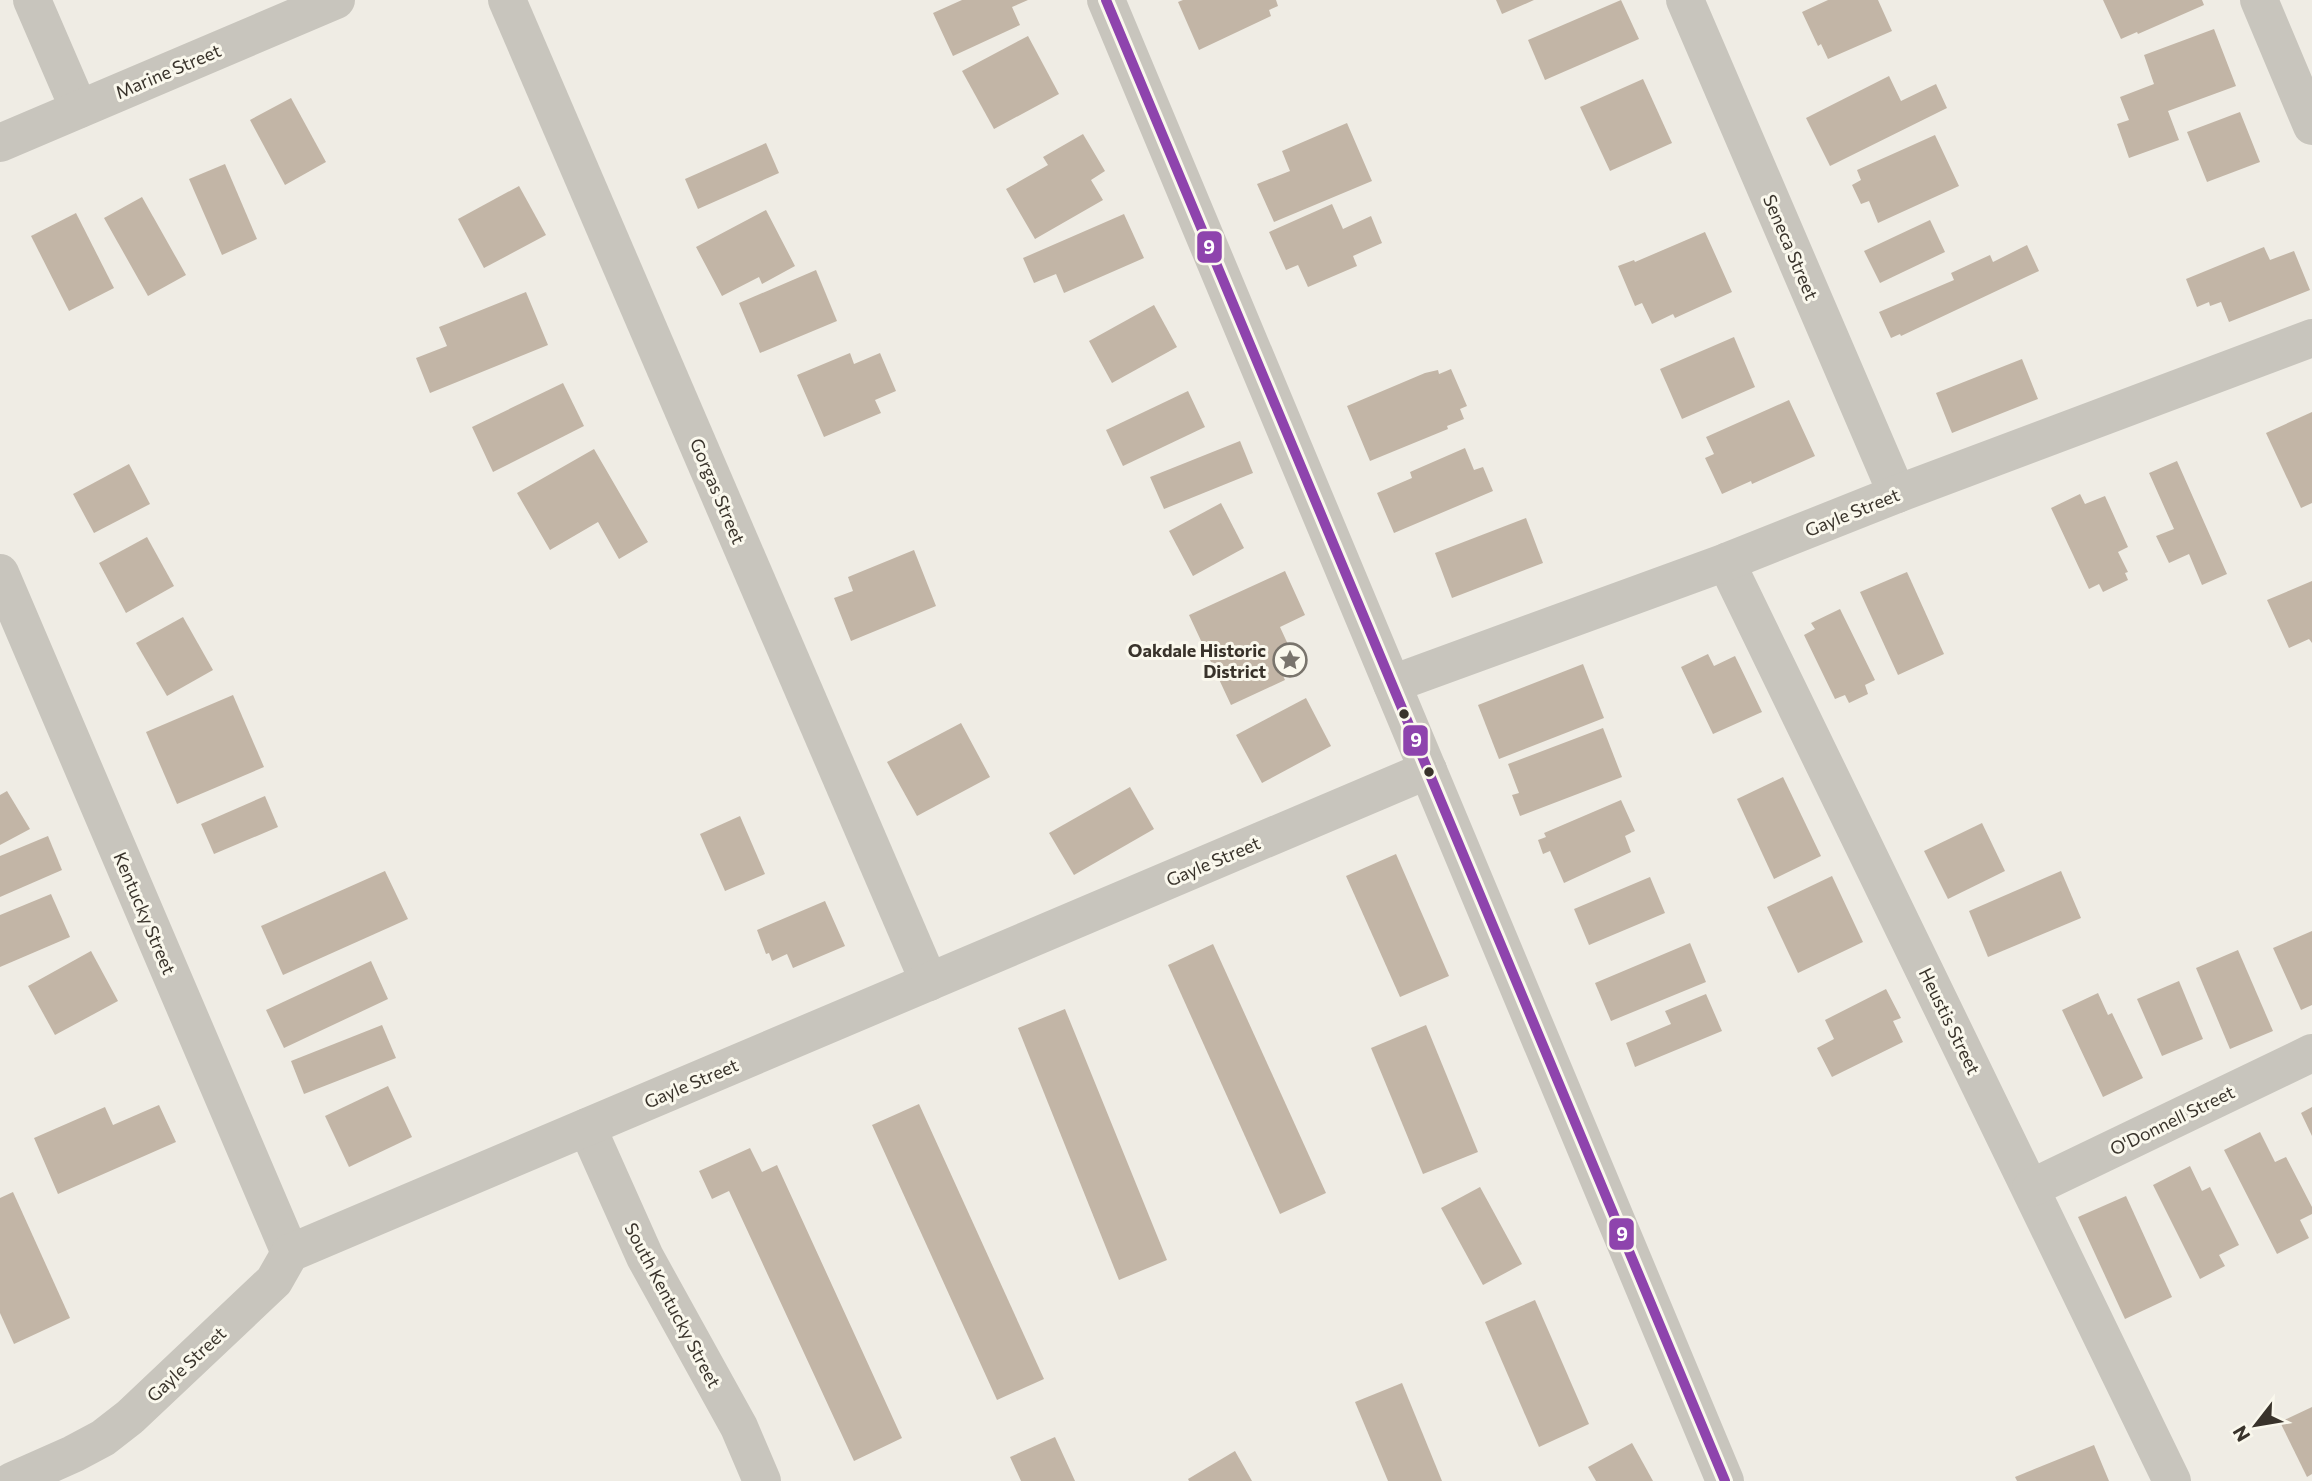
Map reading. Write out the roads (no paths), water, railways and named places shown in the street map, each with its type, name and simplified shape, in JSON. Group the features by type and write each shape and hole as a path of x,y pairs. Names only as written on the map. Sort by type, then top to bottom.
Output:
{"street":[{"path":"32,0 79,109"},
{"name":"Marine Street","path":"0,143 336,0"},
{"name":"Gorgas Street","path":"507,0 929,982"},
{"path":"1106,0 1725,1481"},
{"name":"Seneca Street","path":"1685,0 1897,494"},
{"path":"2259,0 2312,126"},
{"name":"Gayle Street","path":"1392,684 1726,562 1897,494 2312,338"},
{"name":"Heustis Street","path":"1726,562 2172,1481"},
{"name":"Kentucky Street","path":"0,573 290,1253"},
{"name":"Gayle Street","path":"12,1481 83,1449 103,1438 130,1417 274,1281 290,1253 1428,770"},
{"name":"O'Donnell Street","path":"2031,1188 2312,1053"},
{"name":"South Kentucky Street","path":"587,1127 645,1257 739,1427 762,1481"}],"place":[{"name":"Oakdale Historic District","path":"1290,660"}]}
